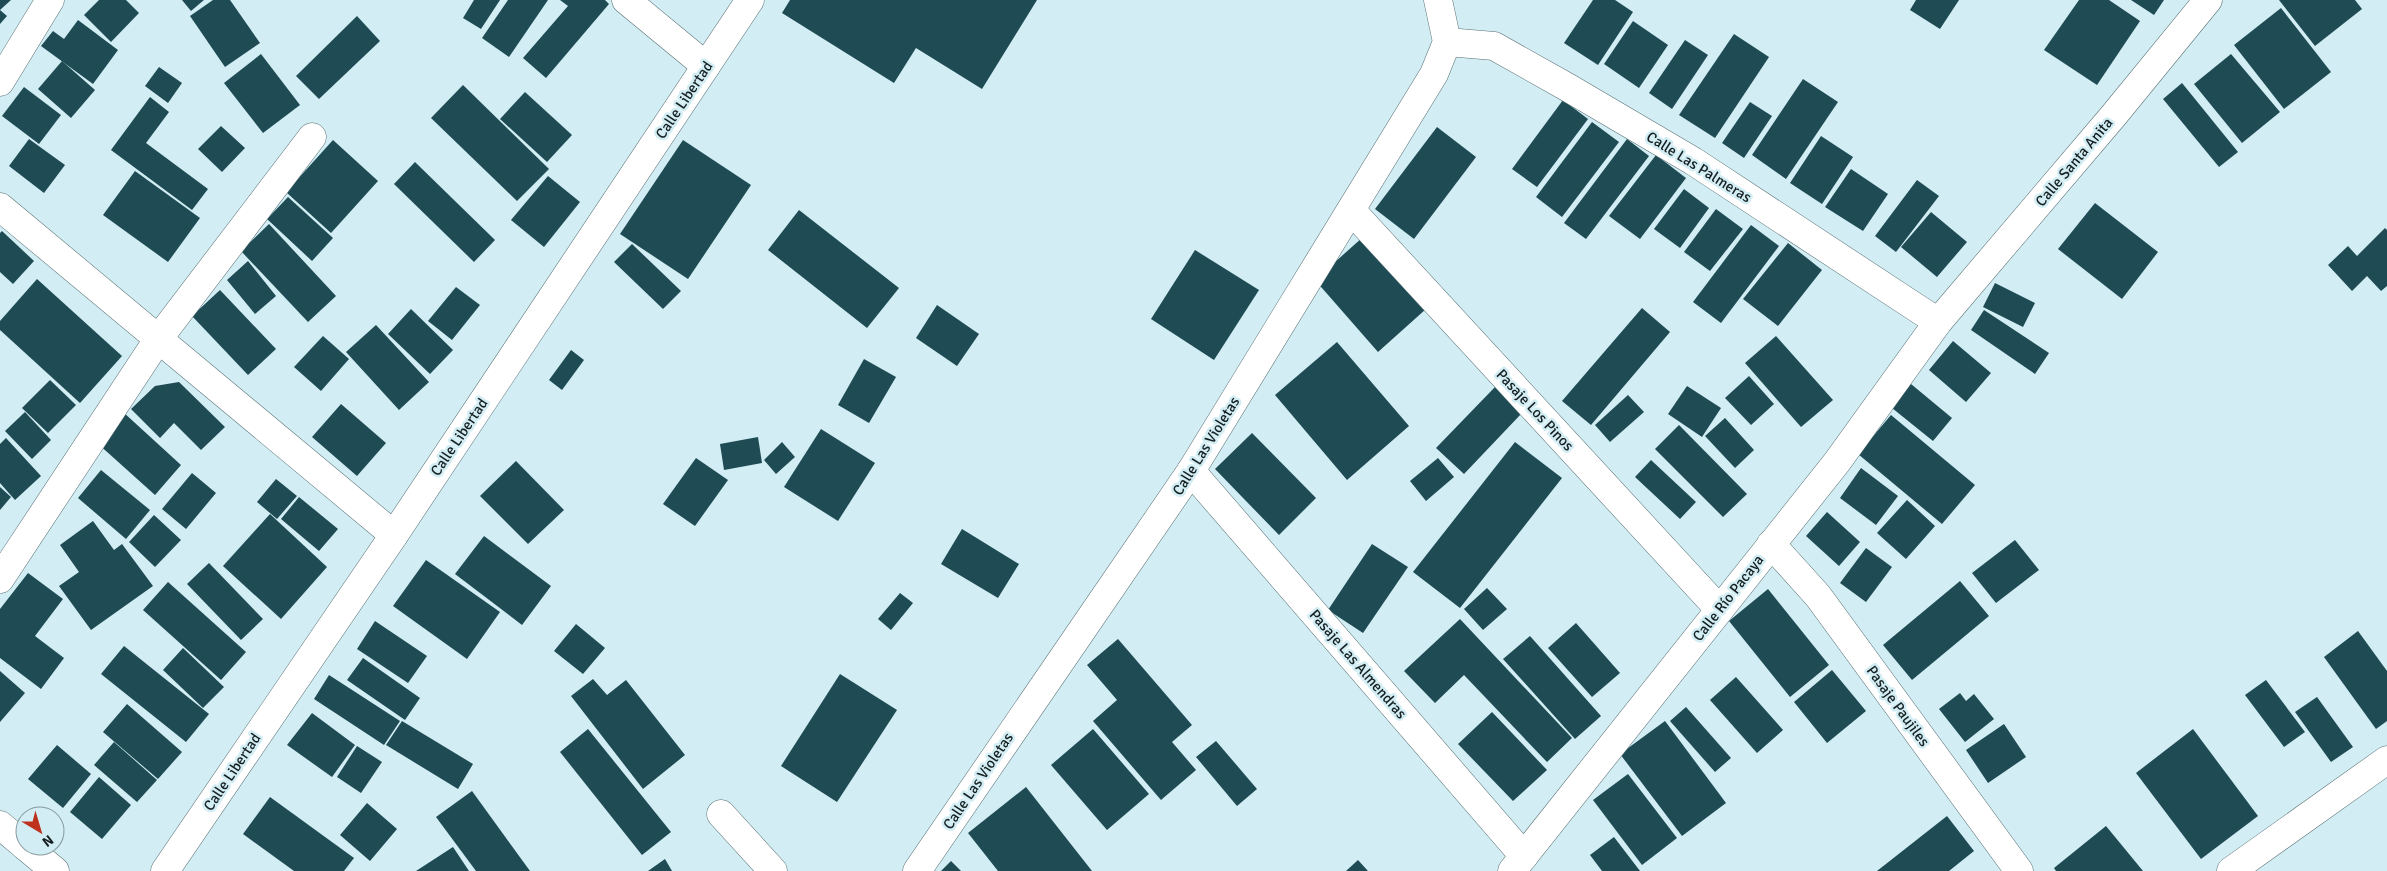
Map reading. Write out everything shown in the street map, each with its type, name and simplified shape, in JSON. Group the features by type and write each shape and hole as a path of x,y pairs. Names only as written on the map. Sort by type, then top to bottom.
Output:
{"street":[{"path":"0,82 50,0"},
{"path":"626,0 706,66"},
{"name":"Calle Libertad","path":"165,871 394,534 750,0"},
{"path":"1438,0 1447,42"},
{"name":"Calle Santa Anita","path":"1938,322 2208,0"},
{"name":"Calle Las Violetas","path":"917,871 1191,471 1434,74 1447,42"},
{"name":"Calle Las Palmeras","path":"1447,42 1494,46 1567,86 1693,161 1938,322"},
{"path":"0,579 159,338 312,136"},
{"path":"0,206 394,534"},
{"name":"Pasaje Los Pinos","path":"1351,210 1719,609"},
{"name":"Calle Río Pacaya","path":"1518,864 1837,462 1938,322"},
{"name":"Pasaje Las Almendras","path":"1191,471 1518,864"},
{"name":"Pasaje Paujiles","path":"1771,544 1818,596 2019,871"},
{"path":"2231,871 2387,760"},
{"path":"721,814 773,871"},
{"path":"0,825 15,838"},
{"path":"37,856 55,871"}],"building":[{"path":"0,0 11,0 0,10"},
{"path":"99,0 126,0 139,13 111,42 84,15"},
{"path":"182,0 204,0 191,11"},
{"path":"213,0 230,0 260,43 225,67 190,16"},
{"path":"474,0 500,0 481,29 463,18"},
{"path":"508,0 548,0 509,57 482,38"},
{"path":"560,0 605,0 609,4 546,78 523,58 568,6"},
{"path":"790,0 1037,0 982,89 916,48 894,83 782,13"},
{"path":"1593,0 1615,0 1633,12 1598,65 1564,43"},
{"path":"1916,0 1959,0 1940,29 1910,10"},
{"path":"2079,0 2109,0 2140,21 2097,85 2044,50"},
{"path":"2131,0 2164,0 2154,15"},
{"path":"2279,0 2355,0 2362,9 2315,46"},
{"path":"2281,8 2331,72 2284,109 2234,45"},
{"path":"0,10 7,16 0,24"},
{"path":"357,16 380,41 319,99 296,76"},
{"path":"78,20 118,50 93,84 41,46 53,31 64,39"},
{"path":"1633,21 1668,45 1639,88 1604,64"},
{"path":"1734,34 1769,57 1715,138 1679,115"},
{"path":"1685,40 1708,55 1672,109 1649,93"},
{"path":"261,54 300,105 263,133 224,83"},
{"path":"2231,54 2280,112 2242,143 2194,84"},
{"path":"62,61 95,90 71,118 38,89"},
{"path":"159,67 182,83 168,103 145,86"},
{"path":"1803,79 1838,102 1786,179 1752,155"},
{"path":"2182,83 2238,152 2219,167 2163,99"},
{"path":"463,85 549,169 517,201 431,118"},
{"path":"24,87 61,115 39,144 2,116"},
{"path":"525,92 572,135 547,162 500,119"},
{"path":"150,97 169,112 146,143 208,189 192,210 111,150"},
{"path":"1563,100 1588,119 1537,187 1512,169"},
{"path":"1750,102 1772,116 1744,158 1722,143"},
{"path":"1592,122 1619,142 1562,217 1536,197"},
{"path":"221,126 245,148 222,172 198,149"},
{"path":"1437,127 1476,157 1414,239 1375,209"},
{"path":"1821,136 1853,157 1822,204 1790,183"},
{"path":"29,139 65,165 44,193 9,166"},
{"path":"1627,139 1649,156 1586,239 1564,223"},
{"path":"333,140 378,181 331,233 286,192"},
{"path":"683,140 751,185 688,279 620,234"},
{"path":"1656,155 1686,178 1640,239 1609,216"},
{"path":"415,162 495,240 474,262 394,184"},
{"path":"1851,169 1888,194 1863,231 1825,207"},
{"path":"135,171 200,218 168,262 103,215"},
{"path":"548,176 580,202 544,247 511,220"},
{"path":"1917,180 1939,196 1896,252 1875,236"},
{"path":"1684,189 1709,208 1680,248 1654,229"},
{"path":"288,197 333,238 312,261 267,219"},
{"path":"2095,203 2158,252 2122,299 2058,249"},
{"path":"1716,209 1743,229 1710,271 1684,252"},
{"path":"799,210 899,288 867,328 768,250"},
{"path":"1931,212 1967,242 1937,277 1901,247"},
{"path":"269,224 336,296 308,322 241,251"},
{"path":"1751,225 1779,246 1721,323 1693,302"},
{"path":"2385,228 2387,230 2387,286 2381,291 2367,276 2352,291 2328,265 2348,246 2357,256"},
{"path":"2,231 34,261 13,284 0,272 0,233"},
{"path":"1363,237 1426,309 1378,352 1315,280"},
{"path":"1788,243 1822,270 1778,326 1743,299"},
{"path":"632,244 681,291 663,309 614,262"},
{"path":"1195,250 1259,290 1214,360 1151,319"},
{"path":"248,261 276,296 255,314 227,280"},
{"path":"37,279 122,356 80,403 0,330 0,321"},
{"path":"1995,283 2035,303 2023,327 1983,307"},
{"path":"456,287 480,305 452,340 428,321"},
{"path":"220,290 276,349 248,375 192,316"},
{"path":"937,305 979,334 957,366 916,338"},
{"path":"1642,308 1670,332 1591,425 1562,401"},
{"path":"411,309 453,350 430,374 388,334"},
{"path":"1984,310 2049,353 2035,374 1971,330"},
{"path":"376,325 429,382 399,410 346,352"},
{"path":"323,336 349,359 321,391 294,367"},
{"path":"1776,336 1833,400 1801,427 1745,363"},
{"path":"1953,341 1991,373 1966,402 1929,370"},
{"path":"1337,342 1409,426 1347,480 1275,395"},
{"path":"571,350 584,360 562,390 549,380"},
{"path":"864,359 896,377 869,423 838,405"},
{"path":"1749,376 1774,404 1751,425 1725,398"},
{"path":"50,380 76,405 48,433 22,408"},
{"path":"179,382 225,427 201,450 174,423 160,438 131,409 155,386"},
{"path":"1911,384 1952,418 1933,441 1892,408"},
{"path":"1687,386 1721,408 1702,437 1668,414"},
{"path":"1495,387 1522,413 1464,474 1436,448"},
{"path":"1628,395 1644,412 1610,442 1595,425"},
{"path":"341,404 386,443 357,476 312,437"},
{"path":"25,412 51,440 32,459 5,431"},
{"path":"123,412 181,465 155,495 96,442"},
{"path":"1891,415 1975,485 1942,524 1858,454"},
{"path":"1725,418 1754,450 1735,468 1705,436"},
{"path":"1679,425 1747,494 1723,517 1655,449"},
{"path":"821,429 875,463 838,521 784,487"},
{"path":"1252,433 1316,498 1279,535 1215,469"},
{"path":"758,437 762,463 724,470 720,444"},
{"path":"6,438 41,476 15,500 0,483 0,444"},
{"path":"782,442 795,457 776,474 764,460"},
{"path":"1515,442 1562,478 1460,608 1413,572"},
{"path":"696,458 728,480 695,526 663,504"},
{"path":"1438,458 1454,477 1426,501 1410,481"},
{"path":"1651,460 1696,502 1680,519 1635,477"},
{"path":"516,461 564,510 528,544 480,496"},
{"path":"1861,468 1898,496 1876,525 1840,498"},
{"path":"101,470 150,510 126,539 78,498"},
{"path":"192,473 216,493 186,529 162,509"},
{"path":"276,479 297,496 277,519 257,502"},
{"path":"0,487 11,497 0,510"},
{"path":"299,497 338,529 319,551 281,519"},
{"path":"1907,500 1935,526 1906,559 1877,533"},
{"path":"1827,512 1860,542 1839,566 1806,536"},
{"path":"270,514 327,567 281,619 223,566"},
{"path":"154,515 181,540 155,567 129,542"},
{"path":"93,521 114,550 122,544 153,586 91,630 59,586 79,572 60,545"},
{"path":"962,529 1019,564 998,598 941,564"},
{"path":"484,536 551,586 522,625 455,574"},
{"path":"2015,540 2039,570 1996,603 1972,573"},
{"path":"1372,544 1408,567 1363,633 1328,610"},
{"path":"1866,548 1892,567 1866,602 1840,583"},
{"path":"426,560 500,612 467,659 393,606"},
{"path":"209,563 263,619 241,640 187,584"},
{"path":"28,573 63,599 35,636 64,658 41,689 0,658 0,609"},
{"path":"1960,581 1989,616 1912,680 1883,645"},
{"path":"168,582 246,652 221,680 143,610"},
{"path":"1487,588 1507,609 1483,630 1464,609"},
{"path":"1768,589 1829,665 1790,697 1729,621"},
{"path":"900,593 913,603 891,630 878,619"},
{"path":"1460,619 1572,738 1547,762 1464,675 1435,703 1404,671"},
{"path":"375,621 427,656 408,683 357,649"},
{"path":"1576,623 1620,673 1592,697 1548,648"},
{"path":"576,624 605,648 583,674 554,651"},
{"path":"2358,631 2387,671 2387,721 2376,729 2324,657"},
{"path":"1530,636 1601,716 1575,739 1503,659"},
{"path":"1118,639 1192,725 1172,742 1196,770 1161,800 1093,721 1117,700 1087,665"},
{"path":"124,646 209,714 186,742 101,674"},
{"path":"183,648 224,687 203,708 163,670"},
{"path":"363,658 420,698 405,720 347,680"},
{"path":"1832,670 1866,711 1827,743 1794,702"},
{"path":"0,671 25,693 0,722"},
{"path":"840,674 897,710 837,802 781,766"},
{"path":"329,675 400,721 384,745 314,699"},
{"path":"1736,677 1783,730 1757,753 1710,700"},
{"path":"593,679 607,695 626,680 685,755 643,789 571,696"},
{"path":"2266,680 2305,732 2284,747 2245,695"},
{"path":"1960,693 1966,701 1974,694 1994,719 1965,742 1939,709"},
{"path":"2317,697 2353,747 2331,762 2295,712"},
{"path":"127,704 182,752 158,779 103,732"},
{"path":"1686,707 1731,758 1715,772 1670,721"},
{"path":"1492,712 1547,770 1513,801 1458,744"},
{"path":"312,713 355,745 332,777 287,745"},
{"path":"402,721 473,764 458,789 386,745"},
{"path":"1665,721 1726,803 1682,836 1620,754"},
{"path":"2004,724 2026,757 1988,783 1966,750"},
{"path":"588,729 671,832 642,855 560,752"},
{"path":"1093,729 1149,794 1107,830 1051,765"},
{"path":"2193,729 2258,816 2201,859 2136,773"},
{"path":"1216,741 1257,789 1237,806 1196,757"},
{"path":"114,742 157,780 137,802 94,765"},
{"path":"57,745 91,774 65,806 61,806 28,779"},
{"path":"357,746 382,762 361,793 337,777"},
{"path":"1628,774 1677,838 1642,865 1593,800"},
{"path":"99,777 131,805 102,839 70,812"},
{"path":"1026,787 1092,871 998,871 968,833"},
{"path":"472,791 530,871 476,871 436,817"},
{"path":"270,797 354,858 344,871 294,871 243,834"},
{"path":"367,803 397,829 370,861 340,835"},
{"path":"1947,816 1974,851 1949,871 1877,871"},
{"path":"2106,826 2143,871 2056,871 2054,868"},
{"path":"1614,837 1640,871 1602,871 1590,855"},
{"path":"453,847 469,871 416,871"},
{"path":"665,859 672,871 648,871"},
{"path":"1358,860 1368,871 1346,871"},
{"path":"951,861 961,871 941,871"}]}
